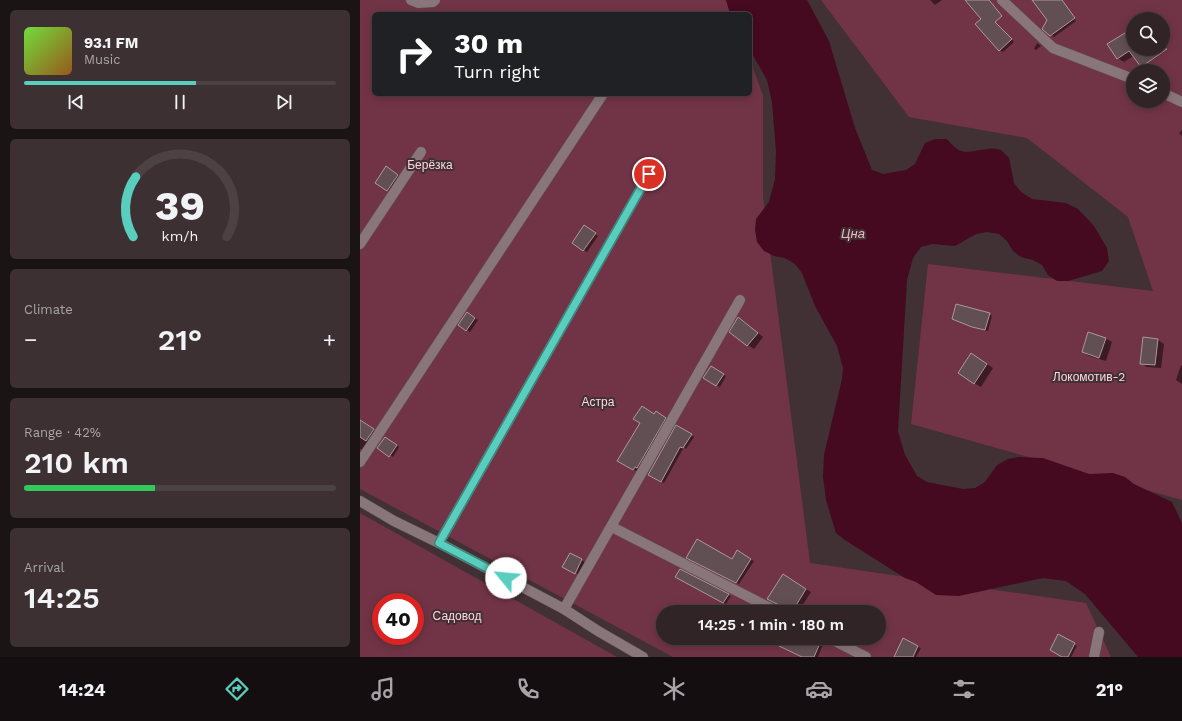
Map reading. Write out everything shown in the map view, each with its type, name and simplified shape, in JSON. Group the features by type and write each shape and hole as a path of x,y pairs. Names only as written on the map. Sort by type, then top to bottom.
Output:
{"street":[{"path":"411,0 418,3 434,2 434,0"},
{"path":"1002,0 1053,48 1126,76"},
{"path":"360,462 601,96"},
{"path":"1170,96 1182,102"},
{"path":"360,244 421,152"},
{"path":"439,543 649,174"},
{"path":"564,609 740,300"},
{"path":"360,501 394,521 564,609 643,657"},
{"path":"612,527 764,605"},
{"path":"1094,657 1099,632"},
{"path":"843,645 866,657"}],"green space":[{"name":"Астра","path":"360,0 730,0 733,12 372,12 372,96 752,96 752,65 763,96 763,197 810,563 1086,603 1111,657 673,657 360,489"},
{"name":"Локомотив-2","path":"821,0 1182,0 1182,500 911,424 928,264 1153,291 1128,217 1027,138 909,117"},
{"name":"Садовод","path":"360,513 617,657 360,657"}],"water":[{"name":"Цна","path":"726,0 807,0 829,41 855,128 872,170 883,174 906,170 915,164 925,143 935,139 947,139 957,149 965,152 991,149 1001,150 1009,158 1014,183 1021,192 1032,199 1066,203 1078,209 1094,226 1107,248 1109,261 1102,271 1068,281 1057,281 1048,275 1042,265 1033,260 1021,257 1013,251 1007,241 999,234 987,232 976,234 955,246 932,244 921,247 913,258 907,280 898,431 905,455 917,476 927,482 963,489 975,488 985,482 997,465 1008,459 1018,457 1043,458 1089,474 1113,473 1125,477 1134,484 1172,502 1182,523 1182,657 1138,657 1085,594 1066,581 1043,578 959,596 936,595 916,582 905,578 836,533 826,500 823,477 824,455 842,379 843,368 837,346 815,306 802,273 795,264 785,258 774,256 764,251 757,242 755,230 756,219 769,202 775,179 776,152 772,102 767,80 752,54 752,12 729,12"}],"building":[{"path":"965,0 989,0 1002,16 995,22 1012,39 999,51 975,24 981,19"},
{"path":"1032,0 1062,0 1075,18 1050,36 1042,29 1047,20"},
{"path":"1126,32 1126,53 1117,59 1107,44"},
{"path":"1133,56 1157,56 1145,64 1139,64"},
{"path":"386,166 398,175 387,191 375,183"},
{"path":"584,225 596,233 583,251 572,243"},
{"path":"956,304 990,313 985,330 972,327 952,319"},
{"path":"467,312 475,318 466,331 458,325"},
{"path":"738,317 758,333 747,346 729,332"},
{"path":"1088,332 1106,338 1099,358 1082,352"},
{"path":"1143,337 1158,339 1155,365 1140,364"},
{"path":"971,353 987,364 974,384 958,373"},
{"path":"711,366 724,374 716,386 703,378"},
{"path":"642,406 654,414 656,411 666,418 637,468 635,467 633,470 617,461 640,423 633,419"},
{"path":"360,420 374,429 366,441 360,437"},
{"path":"676,425 692,434 683,448 680,447 661,482 648,475"},
{"path":"385,437 397,445 389,457 377,448"},
{"path":"697,539 732,559 737,550 751,559 736,583 686,558"},
{"path":"570,553 582,559 575,574 562,567"},
{"path":"680,569 729,594 723,603 675,577"},
{"path":"783,574 806,589 796,605 779,605 767,599"},
{"path":"1058,634 1075,643 1068,657 1062,657 1050,650"},
{"path":"903,638 918,646 913,657 894,657"},
{"path":"819,645 814,657 802,657 779,646"}],"route":[{"path":"506,578 439,543 649,174"}],"park label":[{"name":"Берёзка","path":"430,165"}]}
